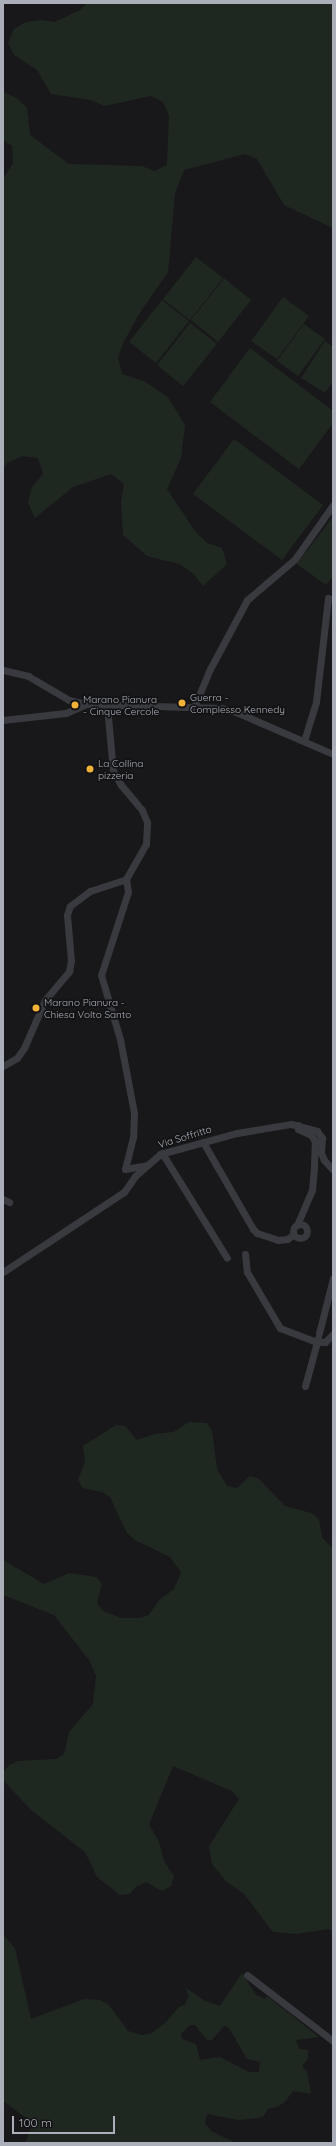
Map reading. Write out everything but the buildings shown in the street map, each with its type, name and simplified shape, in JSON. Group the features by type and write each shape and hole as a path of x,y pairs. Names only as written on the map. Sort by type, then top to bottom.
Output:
{"street":[{"path":"194,707 210,669 247,600 295,559 333,505"},
{"path":"304,741 316,702 328,598"},
{"path":"3,670 28,676 69,700 86,704 107,706 194,707 238,712 332,752"},
{"path":"3,720 66,713 86,704"},
{"path":"107,706 113,771 121,785 142,810 147,822 146,844 126,879 128,892 101,975 120,1038 134,1113 133,1137 125,1169 147,1165"},
{"path":"3,1066 17,1058 24,1048 45,1000 69,971 71,961 67,915 70,906 90,891 126,879"},
{"path":"293,1235 293,1228 296,1225 312,1190 314,1166 314,1141 311,1135 298,1129 298,1124"},
{"name":"Via Soffritto","path":"3,1272 124,1192 134,1176 162,1153 271,1125 298,1124 314,1129 321,1136 321,1153 333,1170"},
{"path":"203,1142 254,1229 258,1233 278,1240 287,1240 293,1235"},
{"path":"162,1153 228,1258"},
{"path":"293,1235 302,1238 307,1234 306,1226 296,1225"},
{"path":"245,1254 247,1272 275,1322 280,1328 318,1337 325,1342 333,1334"},
{"path":"304,1386 333,1278"},
{"path":"247,1975 333,2040"}],"shaded area":[{"path":"87,3 333,3 333,228 284,205 257,159 245,154 184,170 175,193 168,272 139,314 123,343 118,358 122,374 144,381 168,397 185,425 181,458 167,489 195,531 207,543 222,548 227,564 203,586 193,573 179,564 147,556 123,535 121,502 124,484 111,474 73,487 35,518 28,503 32,487 43,474 38,458 22,456 7,463 3,469 3,179 13,163 12,146 3,140 3,92 17,98 27,108 30,135 69,164 142,166 154,171 167,165 169,115 163,102 151,96 104,106 91,100 51,94 37,70 14,55 8,43 14,29 26,22 41,20 55,22 80,10"},
{"path":"196,257 223,278 190,320 163,299"},
{"path":"224,278 251,300 218,342 191,320"},
{"path":"283,297 309,316 277,359 251,341"},
{"path":"162,300 189,321 156,363 129,342"},
{"path":"190,323 217,344 183,386 157,365"},
{"path":"304,324 325,339 298,376 277,361"},
{"path":"325,341 333,347 333,381 325,393 301,378"},
{"path":"250,348 333,411 333,423 299,469 210,402"},
{"path":"234,439 323,505 282,560 193,494"},
{"path":"332,518 333,576 326,585 297,564"},
{"path":"189,1422 207,1423 212,1431 217,1469 227,1486 237,1488 250,1476 259,1479 285,1506 311,1513 319,1519 322,1538 333,1548 333,1931 329,1929 296,1934 273,1932 244,1894 226,1881 212,1864 209,1846 239,1799 232,1791 173,1766 149,1824 159,1842 164,1861 174,1876 171,1886 162,1891 146,1882 136,1887 130,1894 120,1895 97,1877 85,1852 31,1810 4,1781 3,1772 9,1765 18,1761 56,1759 64,1754 69,1732 93,1704 96,1676 89,1660 54,1615 3,1595 3,1560 44,1584 69,1573 96,1577 102,1584 97,1603 103,1611 121,1618 140,1618 149,1615 159,1600 174,1589 181,1572 170,1557 135,1540 127,1533 110,1497 102,1492 83,1488 78,1480 85,1462 83,1446 116,1425 125,1426 137,1440 155,1434 173,1432"},
{"path":"3,1935 15,1948 31,2019 84,1999 100,2000 109,2005 128,2031 142,2035 152,2033 166,2022 178,2008 185,2004 189,1996 186,1988 205,2001 220,2006 242,1973 256,1995 265,1999 267,1996 319,2037 296,2040 299,2049 308,2050 308,2059 302,2066 307,2071 311,2094 293,2091 285,2102 277,2107 268,2109 263,2117 258,2118 239,2120 207,2114 205,2123 211,2131 236,2143 25,2143 31,2129 29,2120 3,2101","holes":["190,2025 195,2025 207,2040 212,2040 224,2026 229,2028 247,2059 260,2062 259,2072 249,2072 220,2057 200,2060 196,2044 182,2039 181,2034"]}],"place":[{"name":"Guerra - Complesso Kennedy","path":"182,703"},
{"name":"Marano Pianura - Cinque Cercole","path":"75,705"},
{"name":"La Collina pizzeria","path":"90,769"},
{"name":"Marano Pianura - Chiesa Volto Santo","path":"36,1008"}]}
